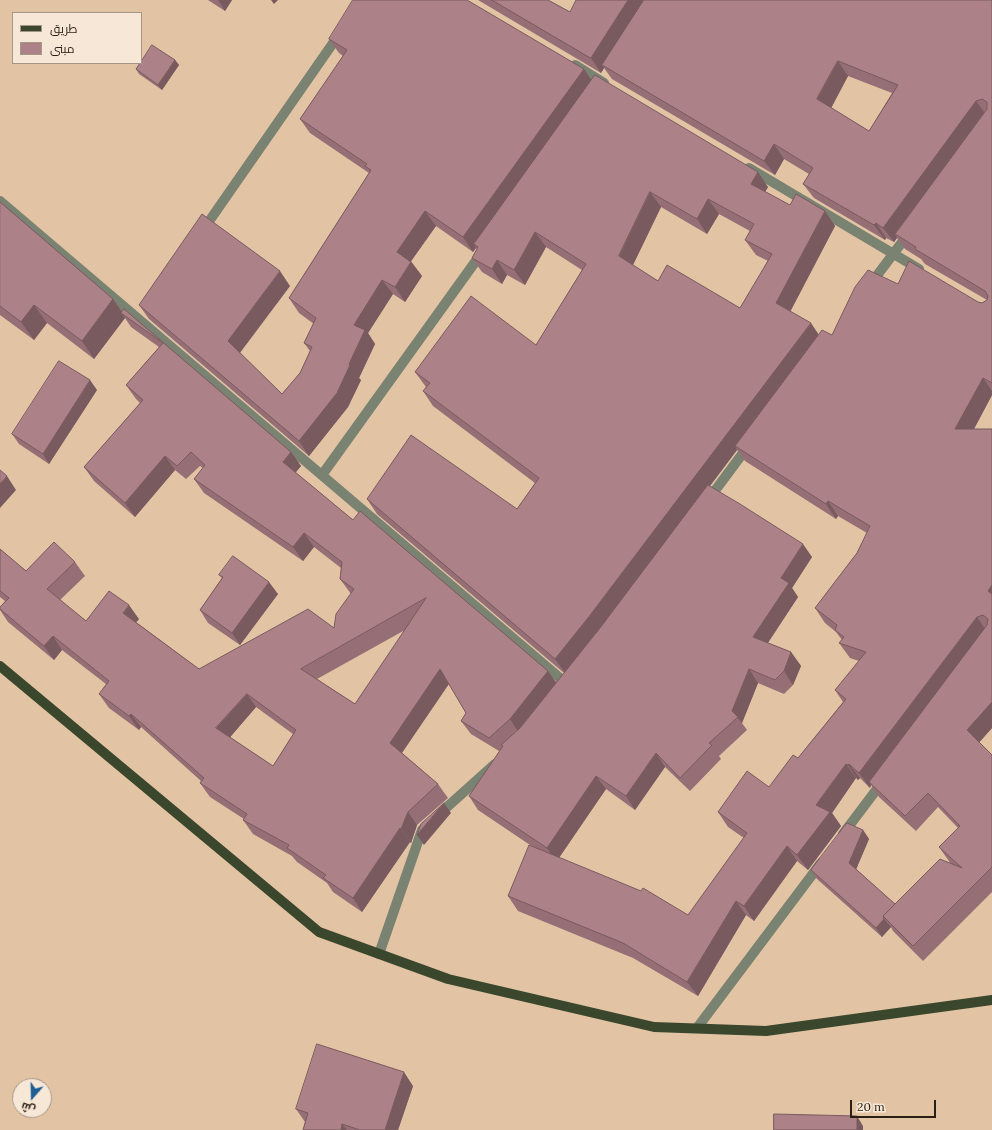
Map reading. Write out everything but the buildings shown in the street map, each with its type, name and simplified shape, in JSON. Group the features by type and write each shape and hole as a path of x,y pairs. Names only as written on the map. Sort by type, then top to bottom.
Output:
{"main road":[{"path":"0,666 319,932 448,979 654,1027 766,1031 992,1000"}],"street":[{"path":"200,236 345,26"},
{"path":"564,59 605,83"},
{"path":"738,162 926,273"},
{"path":"0,201 143,317 322,475 567,684"},
{"path":"865,291 917,222"},
{"path":"322,475 488,243"},
{"path":"704,505 756,436"},
{"path":"379,954 422,830 501,758"},
{"path":"835,845 887,775"},
{"path":"697,1028 826,857"}]}
